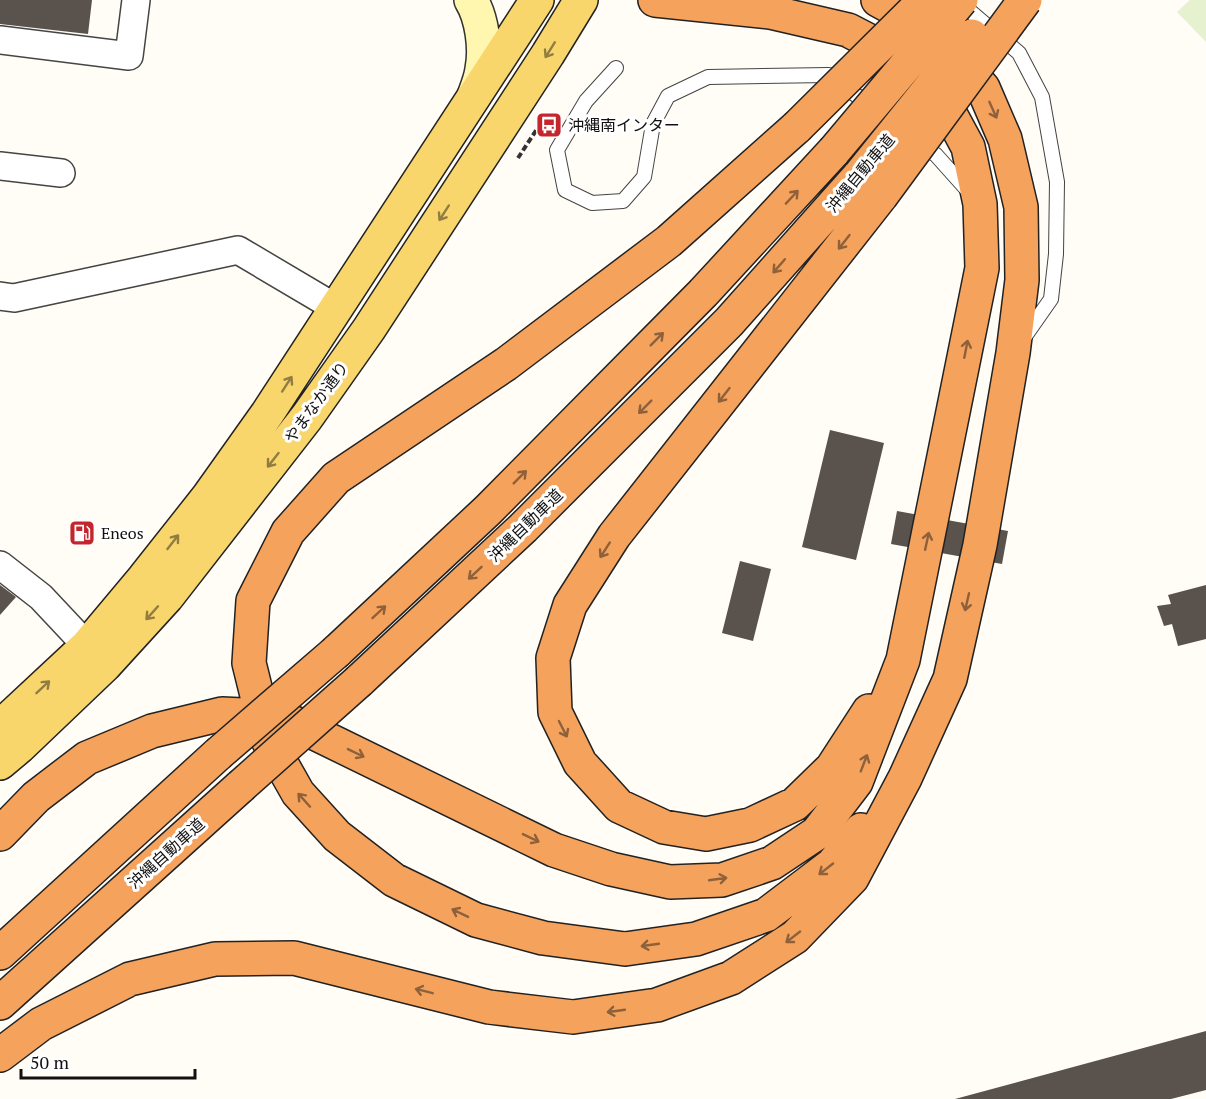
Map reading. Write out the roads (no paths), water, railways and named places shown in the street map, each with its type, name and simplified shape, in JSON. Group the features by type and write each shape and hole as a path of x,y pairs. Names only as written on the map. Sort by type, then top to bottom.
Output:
{"highway":[{"path":"0,834 36,797 87,758 152,731 222,714 284,718 555,850 611,869 670,882 722,880 772,863 817,833 856,782 903,660 982,268 980,204 968,147 941,97 903,58 848,30 770,12 655,0"},
{"path":"0,1055 41,1024 130,979 215,959 294,958 489,1007 573,1017 657,1005 731,978 795,937 852,878 905,778 950,679 980,545 1013,353 1022,280 1021,207 1005,139 983,88 933,30 878,0"},
{"path":"905,778 832,865 765,915 696,939 625,949 543,938 476,920 404,885 394,880 337,836 298,793 268,740 249,663 254,601 288,532 336,478 506,364 660,248 797,127 925,0"},
{"name":"沖縄自動車道","path":"0,953 218,754 336,652 505,493 703,292 834,151 961,0"},
{"name":"沖縄自動車道","path":"0,1003 359,681 523,528 870,185 1002,0"},
{"path":"903,660 832,768 795,804 750,825 706,834 664,827 619,806 580,763 555,712 553,657 570,605 614,536 870,185 1025,0"}],"main road":[{"name":"やまなか通り","path":"0,727 87,646 208,497 267,414 537,0"},
{"name":"やまなか通り","path":"0,763 20,747 105,665 166,597 307,417 388,299 548,54 580,0"}],"street":[{"path":"0,40 129,56 136,0"},
{"path":"471,0 477,10 480,24 483,59 483,68 474,96"},
{"path":"0,166 62,173"},
{"path":"0,296 14,298 238,250 336,308"},
{"path":"0,565 41,597 87,646"}],"lane":[{"path":"956,0 1019,53 1042,97 1057,182 1056,254 1051,299 1013,353"},
{"path":"616,68 586,101 557,150 565,190 592,203 623,201 645,177 653,124 668,96 708,77 829,75 936,155 980,204"}],"place":[{"name":"沖縄南インター","path":"549,125"},
{"name":"Eneos","path":"82,533"}]}
